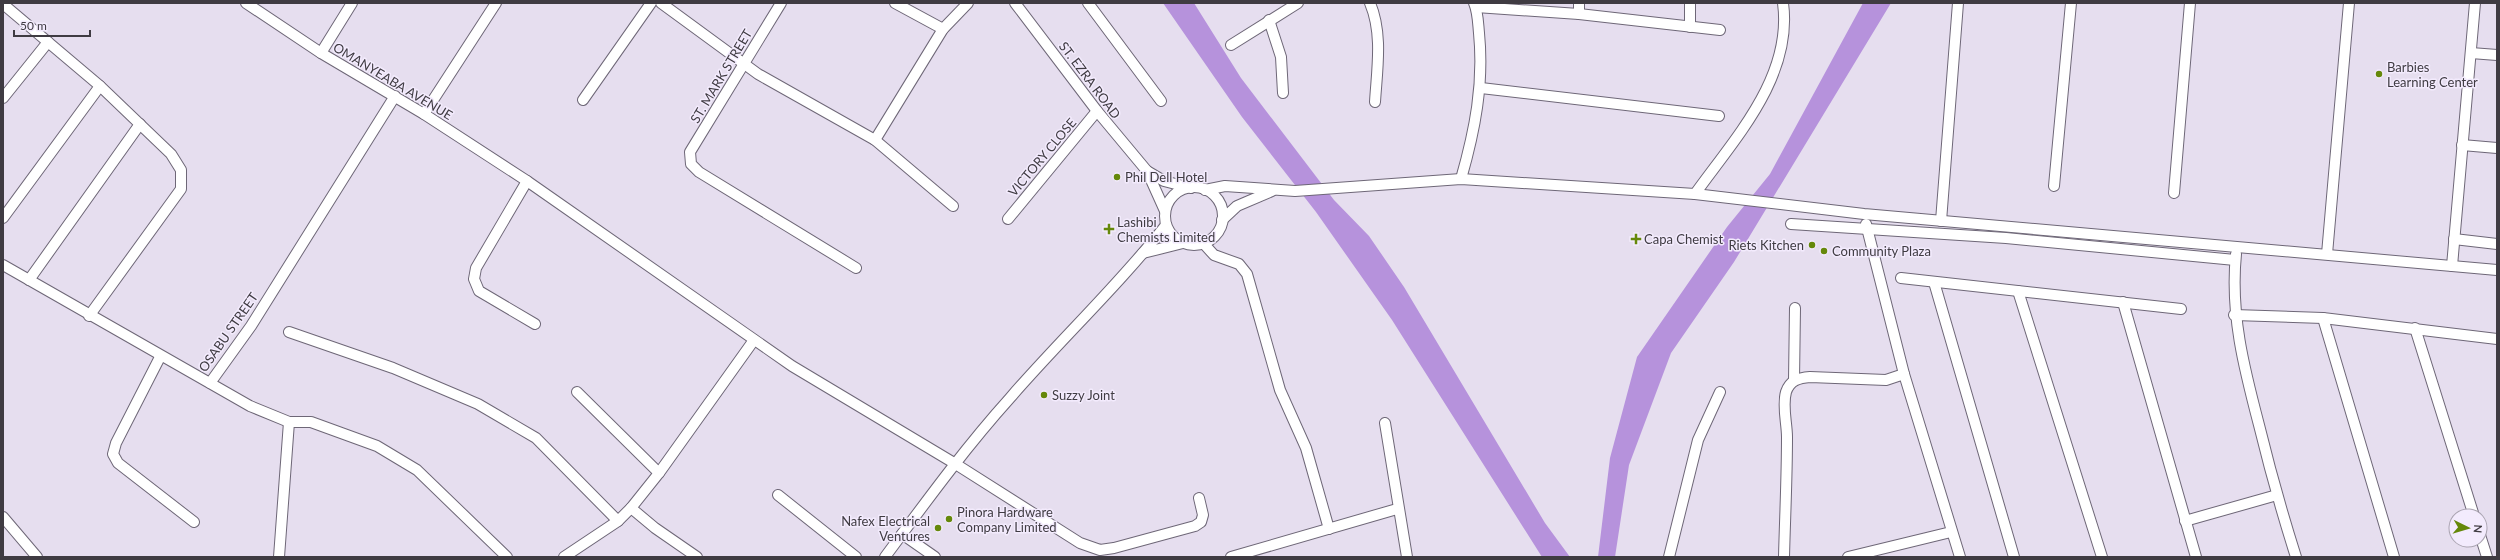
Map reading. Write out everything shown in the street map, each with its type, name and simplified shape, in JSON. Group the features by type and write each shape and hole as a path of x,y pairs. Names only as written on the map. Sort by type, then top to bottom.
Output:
{"street":[{"name":"OMANYEABA AVENUE","path":"246,3 321,53 424,114 527,181 792,366 954,463 1080,543 1100,550 1114,548 1195,526 1201,522 1203,515 1199,498"},
{"path":"321,53 352,3"},
{"path":"424,114 496,3"},
{"path":"583,100 651,3"},
{"path":"661,3 743,63 875,140 952,206"},
{"name":"ST. MARK STREET","path":"781,3 690,152 691,164 699,172 856,268"},
{"path":"895,3 943,29"},
{"path":"875,140 943,29 968,3"},
{"name":"ST. EZRA ROAD","path":"1015,3 1097,111 1147,171"},
{"path":"1088,3 1161,101"},
{"path":"1231,45 1298,3"},
{"path":"1370,3 1375,16 1378,41 1375,102"},
{"path":"1579,3 1579,14"},
{"path":"1690,3 1690,27"},
{"path":"1695,194 1752,114 1773,75 1782,52 1785,33 1783,3"},
{"path":"1941,221 1958,3"},
{"path":"2054,186 2071,3"},
{"path":"2174,193 2190,3"},
{"path":"2326,254 2349,3"},
{"path":"2452,266 2475,3"},
{"path":"3,4 100,86 171,154 181,170 181,189 89,316"},
{"path":"1461,179 1472,143 1481,88 1482,61 1475,5 1579,14 1720,30"},
{"path":"1270,20 1281,57 1283,93"},
{"path":"3,98 48,42"},
{"path":"2470,53 2497,55"},
{"path":"3,218 100,86"},
{"path":"1481,88 1719,116"},
{"name":"OSABU STREET","path":"3,265 89,316 210,383 251,326 395,96"},
{"name":"VICTORY CLOSE","path":"1008,219 1097,111"},
{"path":"29,280 140,124"},
{"path":"2462,145 2497,148"},
{"path":"1147,171 1164,181 1205,190 1225,186 1273,191 1295,191 1461,179 1695,194 1864,214 2497,270"},
{"path":"1147,171 1165,211 1166,225 1172,236 1183,244 1193,246 1204,244 1213,238 1219,230 1222,220 1219,202 1205,190"},
{"path":"527,181 476,268 474,279 479,291 535,324"},
{"path":"1165,211 1174,195 1191,188"},
{"path":"1222,220 1237,206 1273,191"},
{"path":"1864,214 1904,374 1951,532 1960,557"},
{"path":"1791,224 2006,238 2235,260"},
{"path":"884,557 954,463 1009,398 1143,254 1166,225"},
{"path":"2454,239 2497,244"},
{"path":"1143,254 1183,244"},
{"path":"1204,244 1214,255 1239,264 1247,274 1280,390 1306,448 1329,529"},
{"path":"2237,248 2235,260 2234,315 2245,373 2277,495 2296,557"},
{"path":"1901,278 2181,309"},
{"path":"1934,282 2014,557"},
{"path":"2018,291 2102,557"},
{"path":"2123,302 2196,557"},
{"path":"1784,557 1787,436 1785,404 1786,391 1794,380 1795,308"},
{"path":"2234,315 2323,318 2416,328 2497,339"},
{"path":"2323,318 2394,557"},
{"path":"2416,328 2472,508"},
{"path":"289,332 394,368 484,408 536,438 618,521"},
{"path":"564,557 618,521 631,508 659,473 754,340"},
{"path":"160,356 116,442 113,454 118,463 194,522"},
{"path":"1794,380 1810,377 1886,380 1904,374"},
{"path":"210,383 250,406 289,422 311,422 377,446 417,470 507,557"},
{"path":"577,392 659,473"},
{"path":"1669,557 1698,440 1720,392"},
{"path":"280,557 289,422"},
{"path":"1385,423 1397,509 1406,557"},
{"path":"778,495 856,557"},
{"path":"2185,521 2277,495"},
{"path":"631,508 655,528 697,557"},
{"path":"1231,557 1397,509"},
{"path":"3,518 37,557"},
{"path":"1848,557 1951,532"},
{"path":"902,534 935,557"}],"shaded area":[{"path":"1163,3 1194,3 1241,78 1334,200 1369,236 1404,287 1545,523 1570,557 1542,557 1392,320 1316,212 1242,117"},
{"path":"1863,3 1891,3 1734,262 1671,353 1629,465 1615,557 1598,557 1610,458 1637,357 1727,227 1770,174"}],"place":[{"name":"Barbies Learning Center","path":"2379,74"},
{"name":"Phil Dell Hotel","path":"1117,177"},
{"name":"Lashibi Chemists Limited","path":"1109,229"},
{"name":"Capa Chemist","path":"1636,239"},
{"name":"Riets Kitchen","path":"1812,245"},
{"name":"Community Plaza","path":"1824,251"},
{"name":"Suzzy Joint","path":"1044,395"},
{"name":"Pinora Hardware Company Limited","path":"949,519"},
{"name":"Nafex Electrical Ventures","path":"938,528"}]}
